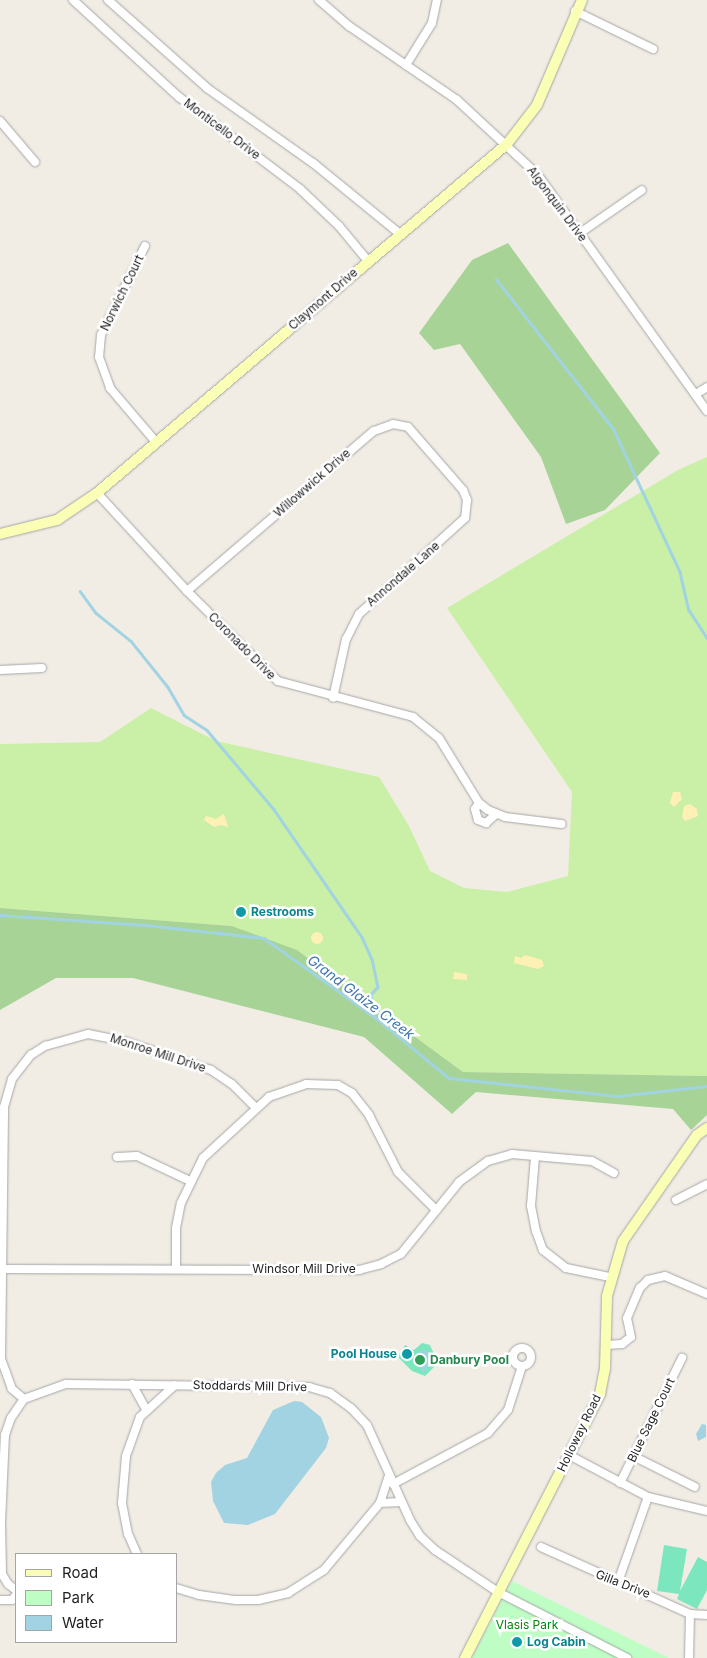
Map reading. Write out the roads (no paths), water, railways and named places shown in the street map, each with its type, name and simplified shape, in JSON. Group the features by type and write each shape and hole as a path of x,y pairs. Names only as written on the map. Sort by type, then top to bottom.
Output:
{"street":[{"name":"Monticello Drive","path":"73,0 179,97 300,189 339,226 368,261"},
{"name":"Monticello Drive","path":"108,0 207,88 313,163 400,234"},
{"name":"Algonquin Drive","path":"319,0 349,26 457,100 507,144 538,175 707,411"},
{"path":"406,64 432,23 437,0"},
{"name":"Claymont Drive","path":"0,534 58,520 97,493 507,144 537,104 575,11 582,0"},
{"path":"575,11 653,49"},
{"path":"0,121 35,162"},
{"path":"580,233 642,190"},
{"name":"Norwich Court","path":"145,246 101,335 99,357 110,388 156,442"},
{"path":"696,394 707,387"},
{"name":"Willowwick Drive","path":"187,590 352,448 383,426 401,424 408,427 440,462"},
{"name":"Annondale Lane","path":"333,698 346,639 359,614 465,518 467,500 463,490 440,462"},
{"name":"Coronado Drive","path":"97,493 187,590 278,681 333,698 401,713 422,722 446,748 479,803 495,815 562,824"},
{"path":"0,670 42,668"},
{"name":"Coronado Drive","path":"479,803 475,809 478,820 486,824 495,815"},
{"name":"Monroe Mill Drive","path":"24,1399 12,1389 1,1359 4,1107 12,1079 31,1055 45,1046 88,1034 124,1041 211,1070 232,1084 256,1108"},
{"path":"176,1268 177,1217 190,1181 203,1158 269,1097 306,1084 338,1085 352,1093 369,1115 398,1172 436,1210"},
{"name":"Holloway Road","path":"465,1658 600,1394 607,1345 610,1276 622,1241 697,1135 707,1128"},
{"name":"Windsor Mill Drive","path":"3,1269 370,1268 401,1254 459,1182 478,1166 512,1154 592,1161 614,1174"},
{"path":"118,1157 137,1156 190,1181"},
{"path":"535,1157 532,1206 536,1231 544,1250 566,1268 610,1276"},
{"path":"676,1200 707,1184"},
{"path":"607,1345 622,1344 631,1337 627,1318 640,1288 648,1280 664,1276 707,1294"},
{"name":"Blue Sage Court","path":"620,1483 682,1358"},
{"path":"393,1484 488,1433 508,1410 522,1366"},
{"name":"Stoddards Mill Drive","path":"24,1399 66,1384 309,1387 330,1393 351,1408 367,1425 401,1502 420,1536 498,1592 627,1658"},
{"path":"132,1384 146,1409"},
{"path":"137,1553 128,1534 121,1491 126,1456 140,1417 146,1409 175,1385"},
{"path":"15,1589 1,1575 0,1522 5,1435 11,1418 24,1399"},
{"path":"569,1455 648,1497 704,1510 707,1518"},
{"path":"633,1456 695,1487"},
{"path":"178,1589 199,1595 236,1600 258,1600 288,1593 324,1570 380,1503 389,1475"},
{"path":"618,1582 648,1497"},
{"path":"380,1503 401,1502"},
{"name":"Gilla Drive","path":"540,1547 618,1582 638,1588 690,1614 707,1615"},
{"path":"0,1600 12,1600 15,1596"},
{"path":"689,1658 690,1614"}],"water":[{"path":"421,1350 427,1351 432,1363 422,1373 418,1354"},
{"path":"294,1401 302,1402 321,1417 329,1438 326,1448 275,1514 248,1525 224,1523 213,1501 211,1482 216,1473 225,1465 247,1458 273,1410"},
{"path":"702,1424 706,1425 706,1437 698,1441 696,1434"}],"waterway":[{"path":"496,279 613,428 680,572 689,610 707,638"},
{"path":"80,591 96,613 131,641 168,687 184,715 207,730 273,808 362,937 372,959 378,987 371,995 376,1018"},
{"name":"Grand Glaize Creek","path":"0,915 146,925 264,938 376,1018 449,1078 618,1096 707,1086"}],"place":[{"name":"Restrooms","path":"241,912"},
{"name":"Pool House","path":"407,1354"},
{"name":"Danbury Pool","path":"420,1360"},
{"name":"Log Cabin","path":"517,1642"}],"park label":[{"name":"Vlasis Park","path":"527,1625"}]}
